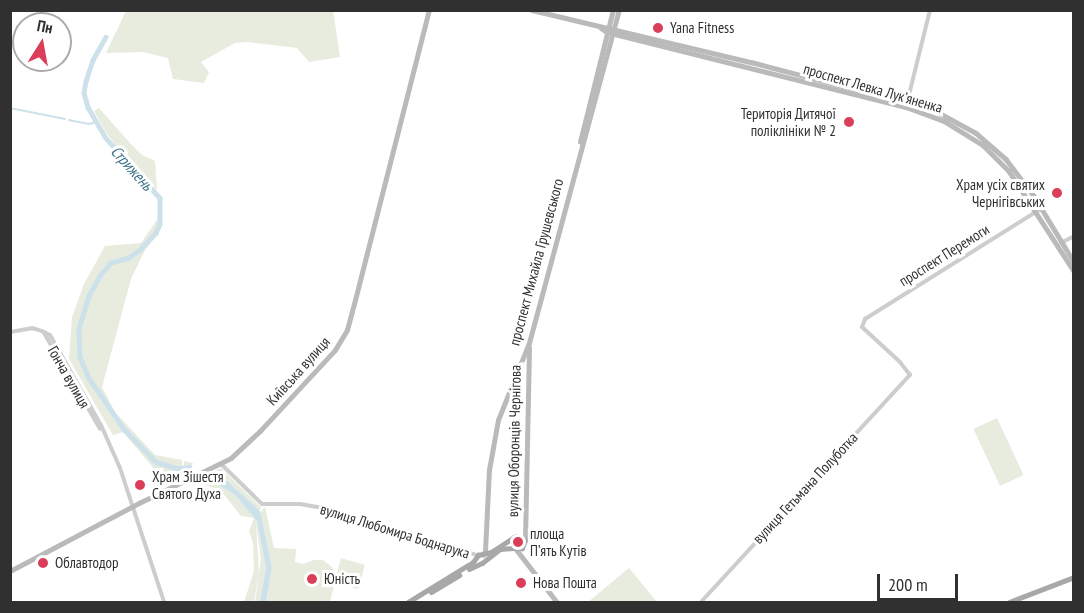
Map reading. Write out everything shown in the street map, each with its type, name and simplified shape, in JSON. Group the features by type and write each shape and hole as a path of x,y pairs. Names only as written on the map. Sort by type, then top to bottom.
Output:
{"main road":[{"name":"Київська вулиця","path":"10,571 134,505 221,465 261,431 336,350 347,330 429,10"},
{"name":"проспект Левка Лукʼяненка","path":"532,10 945,115 985,140 1010,164 1060,244 1074,271"},
{"name":"проспект Михайла Грушевського","path":"611,30 613,10"},
{"name":"проспект Михайла Грушевського","path":"480,558 485,549 489,470 496,428 529,343 611,30 619,10"},
{"name":"проспект Левка Лукʼяненка","path":"1060,244 1074,262"},
{"name":"вулиця Оборонців Чернігова","path":"526,563 526,368 529,343"},
{"path":"519,367 526,368"},
{"path":"408,602 514,537 522,536 525,543 515,548 500,549 480,558 414,603"},
{"path":"514,537 515,548 557,603"},
{"path":"1009,603 1074,577"}],"street":[{"path":"907,104 930,10"},
{"name":"проспект Перемоги","path":"910,375 900,362 865,330 862,323 1039,210"},
{"path":"1060,244 1074,236"},
{"name":"Гонча вулиця","path":"10,332 33,328 50,335 101,430 134,505 164,603"},
{"name":"вулиця Гетьмана Полуботка","path":"701,603 910,375"},
{"name":"вулиця Любомира Боднарука","path":"221,465 262,504 292,504 329,509 480,558"}],"shaded area":[{"path":"333,10 340,57 309,62 297,48 247,42 235,43 201,62 209,72 204,83 173,79 168,58 143,52 106,53 126,11"},
{"path":"99,108 142,155 155,161 157,190 135,170 107,134 94,111"},
{"path":"159,217 159,233 145,250 131,279 102,387 115,412 155,455 182,460 182,468 187,470 190,465 184,466 184,461 193,463 191,470 170,480 169,476 155,470 123,432 113,435 69,359 72,317 84,284 105,246 141,243"},
{"path":"997,418 1024,475 1000,486 973,429"},
{"path":"221,468 261,507 260,511 225,479 208,474"},
{"path":"208,474 209,479 235,495 257,521 266,567 260,602 255,602 261,559 256,523 259,573 254,602 244,602 254,571 253,543 249,531 254,518 241,516 222,492 201,483 191,482"},
{"path":"265,507 274,548 296,549 295,562 304,564 313,560 323,560 332,567 336,577 341,558 365,565 358,589 335,582 330,602 266,602 272,568 260,513"},
{"path":"629,568 657,602 588,602"}],"water":[{"path":"208,474 225,479 260,511 272,568 266,602 260,602 266,567 257,521 235,495 209,479"}],"waterway":[{"name":"Стрижень","path":"106,37 93,60 86,81 84,93 88,107 105,137 160,198 160,224 156,233 140,250 129,258 111,263 100,276 89,296 79,329 80,357 89,378 124,429 156,462 177,468 189,467"},
{"path":"10,108 65,119"},
{"path":"69,120 89,124 96,122"}],"place":[{"name":"Yana Fitness","path":"658,28"},
{"name":"Територія Дитячої поліклініки № 2","path":"849,122"},
{"name":"Храм усіх святих Чернігівських","path":"1057,193"},
{"name":"Храм Зішестя Святого Духа","path":"140,485"},
{"name":"площа Пʼять Кутів","path":"518,542"},
{"name":"Облавтодор","path":"43,563"},
{"name":"Юність","path":"312,579"},
{"name":"Нова Пошта","path":"521,583"}]}
